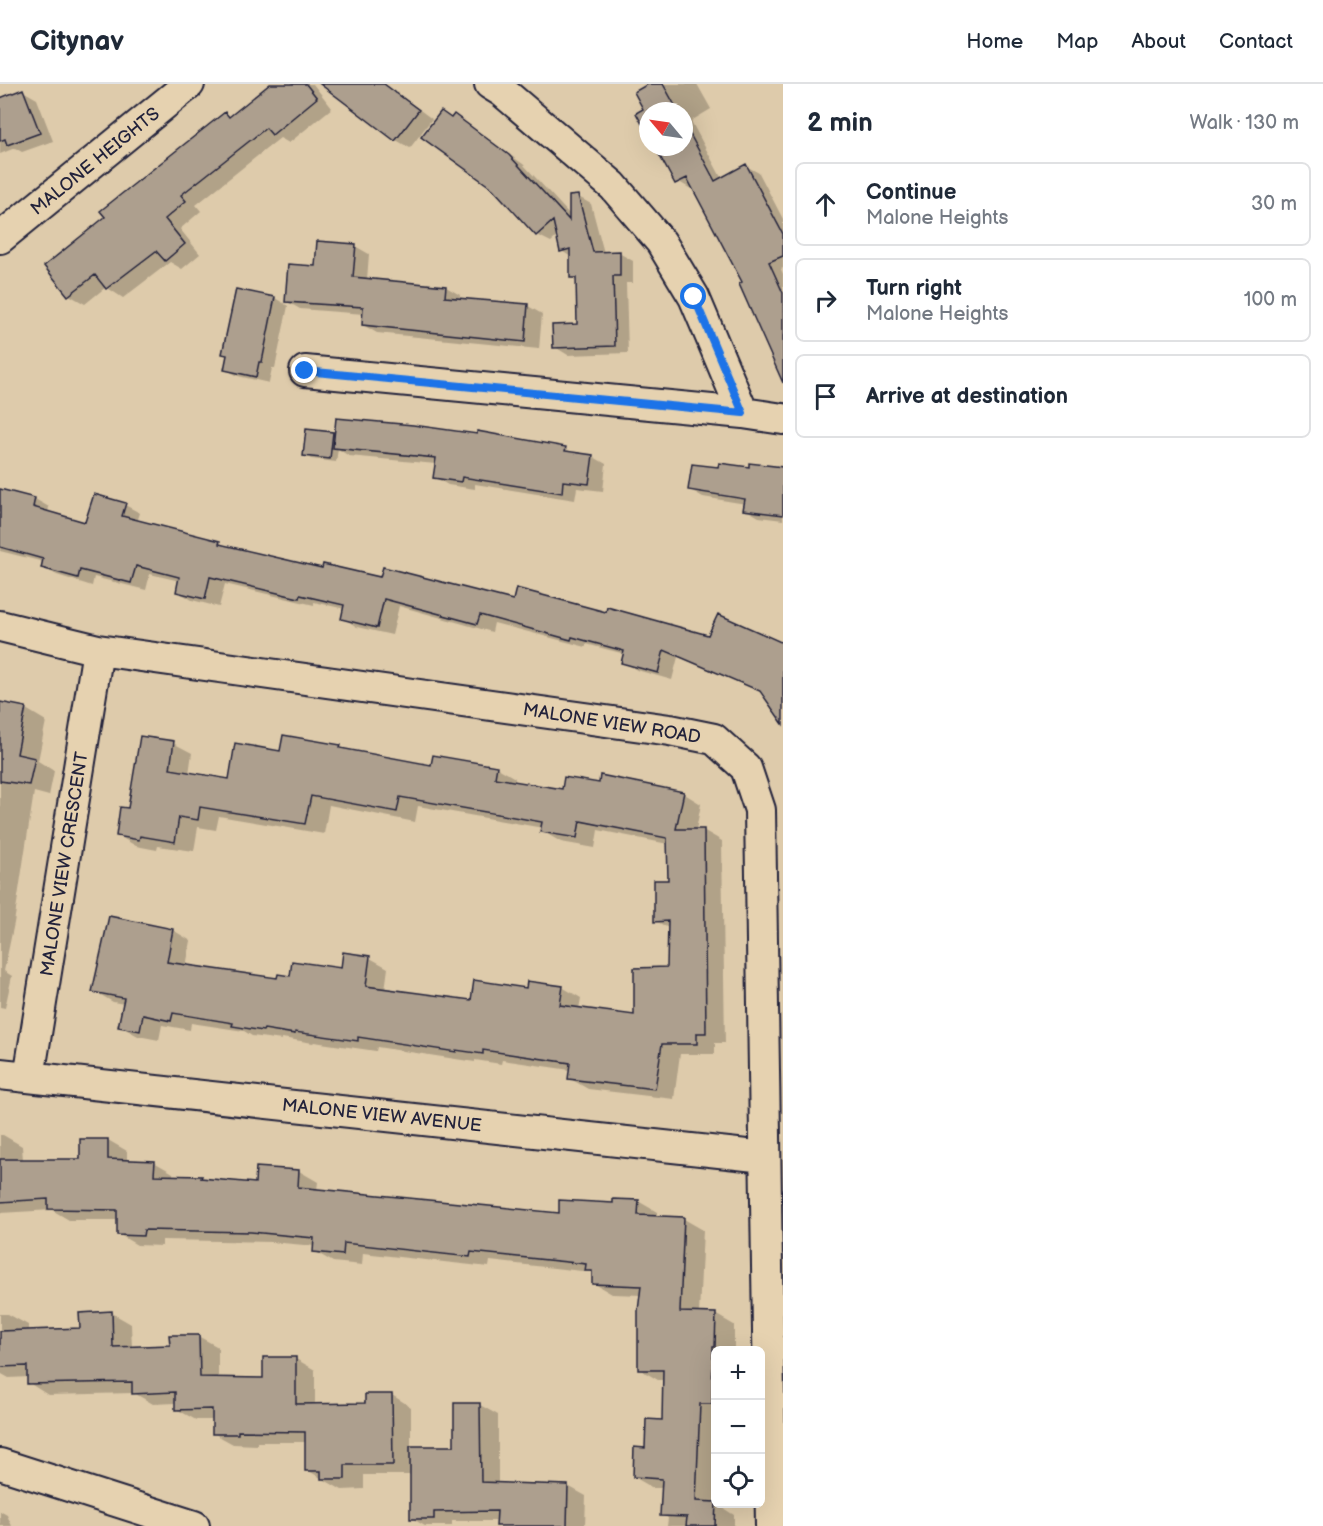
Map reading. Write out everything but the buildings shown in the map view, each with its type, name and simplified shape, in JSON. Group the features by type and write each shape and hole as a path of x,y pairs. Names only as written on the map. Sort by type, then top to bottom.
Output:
{"street":[{"name":"MALONE HEIGHTS","path":"0,238 189,84"},
{"path":"490,84 503,92 613,186 661,242 694,297 743,413"},
{"path":"305,371 743,413 783,419"},
{"name":"MALONE VIEW ROAD","path":"0,626 98,650 670,730 714,739 747,768 760,810 771,1526"},
{"name":"MALONE VIEW CRESCENT","path":"30,1077 98,650"},
{"name":"MALONE VIEW AVENUE","path":"0,1074 765,1157"},
{"path":"0,1464 194,1526"}],"route":[{"path":"305,371 743,413 694,297"}]}
